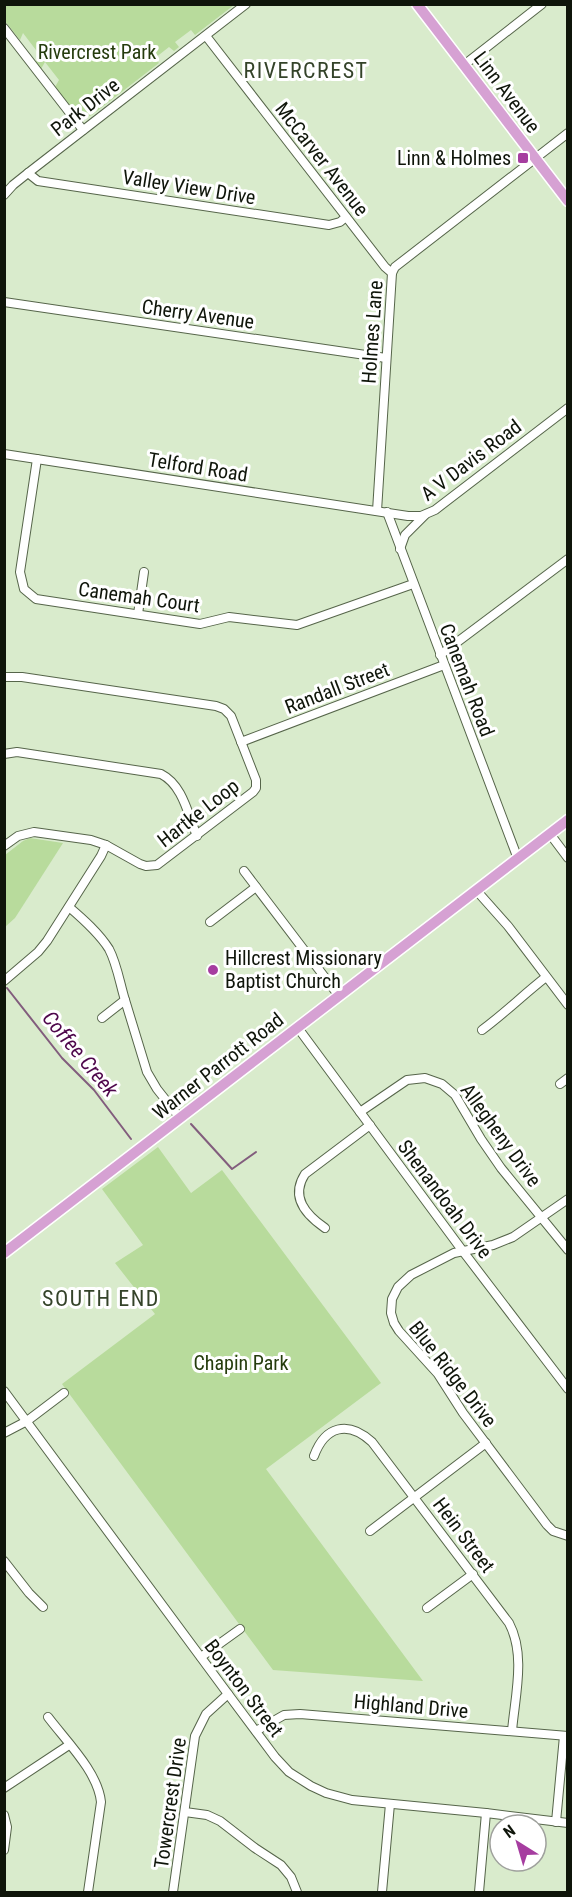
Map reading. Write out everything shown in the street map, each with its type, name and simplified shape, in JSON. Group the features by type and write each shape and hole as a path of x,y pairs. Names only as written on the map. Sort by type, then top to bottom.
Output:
{"main road":[{"name":"Linn Avenue","path":"417,4 567,201"},
{"name":"Warner Parrott Road","path":"4,1253 567,820"}],"street":[{"name":"Park Drive","path":"5,193 246,4"},
{"path":"464,65 542,4"},
{"path":"4,28 83,130"},
{"name":"McCarver Avenue","path":"206,36 385,267 392,273"},
{"name":"Holmes Lane","path":"377,511 392,273 395,267 567,133"},
{"name":"Valley View Drive","path":"28,173 38,181 329,225 340,222 346,217"},
{"name":"Cherry Avenue","path":"4,302 386,358"},
{"name":"A V Davis Road","path":"387,512 413,516 425,515 442,505 567,408"},
{"name":"Telford Road","path":"4,454 387,512"},
{"name":"Canemah Court","path":"37,459 20,572 20,580 24,589 36,599 200,624 229,617 297,625 413,584"},
{"name":"Canemah Road","path":"387,512 518,859"},
{"path":"400,549 408,531 425,515"},
{"path":"440,655 567,559"},
{"path":"138,614 144,572"},
{"name":"Randall Street","path":"241,742 444,665"},
{"name":"Hartke Loop","path":"4,677 22,677 216,706 228,712 256,780 256,788 197,836 153,866 140,864 106,845 79,837 34,831 18,836 4,846"},
{"path":"4,754 17,752 161,774 173,782 177,788 197,836"},
{"path":"550,834 567,858"},
{"path":"4,981 38,952 69,907 106,845"},
{"path":"244,871 339,996"},
{"path":"210,922 256,887"},
{"path":"476,890 508,926 567,1005"},
{"path":"69,907 90,926 109,949 147,1072 180,1118"},
{"path":"482,1030 546,977"},
{"path":"102,1018 125,1000"},
{"name":"Shenandoah Drive","path":"298,1028 567,1389"},
{"name":"Allegheny Drive","path":"360,1112 407,1080 425,1078 442,1084 455,1095 492,1156 567,1250"},
{"path":"560,1084 567,1078"},
{"path":"326,1228 313,1220 300,1202 298,1189 300,1181 305,1174 370,1125"},
{"name":"Blue Ridge Drive","path":"567,1199 522,1232 503,1242 483,1248 462,1250 404,1280 392,1299 391,1313 399,1331 438,1374 546,1525 553,1531 567,1536"},
{"name":"Boynton Street","path":"4,1391 282,1764 311,1786 352,1800 567,1823"},
{"path":"4,1433 27,1421 64,1393"},
{"name":"Hein Street","path":"314,1456 318,1445 327,1435 336,1430 346,1428 355,1430 372,1442 509,1623 518,1644 512,1731"},
{"path":"370,1531 486,1443"},
{"path":"4,1561 43,1607"},
{"path":"427,1608 473,1574"},
{"path":"201,1658 240,1629"},
{"name":"Towercrest Drive","path":"174,1893 195,1736 206,1714 228,1694"},
{"name":"Highland Drive","path":"256,1731 284,1715 300,1714 566,1736"},
{"path":"48,1717 94,1778 100,1791 101,1802 88,1893"},
{"path":"556,1822 566,1736"},
{"path":"4,1788 69,1745"},
{"path":"382,1893 390,1804"},
{"path":"185,1812 207,1815 220,1821 281,1865 291,1876 297,1893"},
{"path":"479,1893 486,1813"},
{"path":"4,1815 7,1827 4,1850"}],"green space":[{"name":"Rivercrest Park","path":"5,4 234,5 195,35 191,30 175,42 179,47 174,51 169,47 155,58 159,63 85,118 72,110 55,87 59,80 45,62 41,69 36,62 39,54 23,33 20,40 5,21"},
{"path":"30,838 63,843 15,918 5,927 5,855"},
{"name":"Chapin Park","path":"158,1147 191,1193 222,1170 381,1383 266,1469 423,1681 273,1670 62,1384 155,1314 115,1263 143,1245 102,1189"}],"waterway":[{"name":"Coffee Creek","path":"7,988 62,1058 94,1090 131,1139"},
{"name":"Coffee Creek","path":"191,1124 232,1169 256,1152"}],"place":[{"name":"Linn & Holmes","path":"523,158"},
{"name":"Hillcrest Missionary Baptist Church","path":"213,970"}],"district":[{"name":"RIVERCREST","path":"306,70"},
{"name":"SOUTH END","path":"101,1298"}]}
